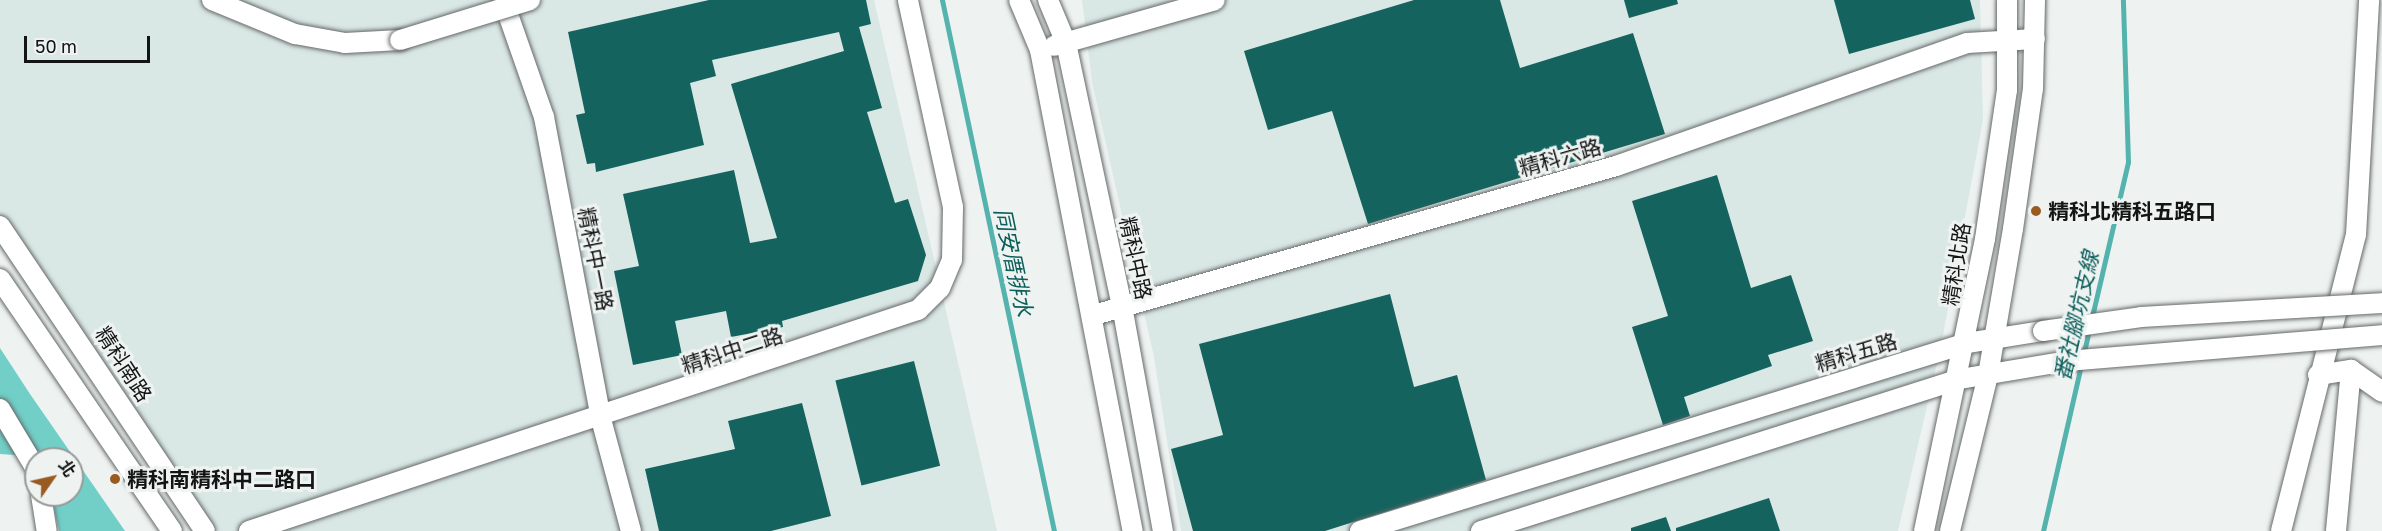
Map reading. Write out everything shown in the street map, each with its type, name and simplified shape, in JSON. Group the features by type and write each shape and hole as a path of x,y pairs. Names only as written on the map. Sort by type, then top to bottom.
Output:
{"street":[{"path":"212,0 295,34 345,43 400,40 530,0"},
{"name":"精科中一路","path":"503,0 544,117 601,419 631,531"},
{"name":"精科中二路","path":"249,531 601,419 885,325 918,310 940,288 952,260 953,207 908,0"},
{"path":"1019,0 1040,50 1094,315 1133,531"},
{"name":"精科中路","path":"1048,0 1065,43 1122,306 1163,531"},
{"path":"1040,50 1215,0"},
{"name":"精科北路","path":"1924,531 1967,342 2007,90 2005,45 2007,0"},
{"path":"1950,531 1996,336 2033,89 2036,0"},
{"path":"2281,531 2318,375 2356,234 2369,0"},
{"name":"精科六路","path":"1094,315 1616,166 1967,43 2005,45 2035,39"},
{"name":"精科南路","path":"0,226 205,531"},
{"path":"0,279 172,531"},
{"name":"精科五路","path":"1360,531 1967,342 1996,336 2141,317 2382,303"},
{"path":"1481,531 1960,379 2067,361 2382,335"},
{"path":"2318,375 2351,370 2382,392"},
{"path":"2336,531 2351,370"},
{"path":"0,409 24,449"},
{"path":"43,507 47,531"}],"shaded area":[{"path":"0,0 874,0 997,531 213,531 0,231"},
{"path":"1082,0 1980,0 1983,120 1941,346 1898,531 1181,531 1154,357 1092,82"},
{"path":"0,348 67,447 24,447 24,456 0,454"},
{"path":"84,472 125,531 59,531 54,507 84,507"}],"building":[{"path":"709,0 866,0 871,24 859,27 882,108 867,112 895,203 908,199 926,255 918,281 782,321 783,327 731,337 726,311 675,321 682,355 633,365 614,271 639,266 623,194 734,170 750,243 777,238 731,84 844,51 839,32 712,60 716,76 690,83 704,145 596,172 595,163 587,164 576,115 585,113 568,32"},
{"path":"1414,0 1500,0 1520,68 1633,33 1665,134 1368,224 1332,111 1268,130 1244,51"},
{"path":"1624,0 1677,0 1678,4 1629,18"},
{"path":"1834,0 1970,0 1975,19 1849,54"},
{"path":"1717,175 1751,288 1791,275 1813,341 1768,355 1772,366 1684,397 1690,416 1663,425 1632,327 1668,316 1632,201"},
{"path":"1390,294 1414,387 1457,375 1486,480 1325,531 1193,531 1171,449 1223,435 1199,344"},
{"path":"914,361 940,466 862,485 835,381"},
{"path":"802,403 831,516 771,531 659,531 645,469 735,449 728,421"},
{"path":"1769,498 1780,531 1676,531 1676,528"},
{"path":"1666,517 1671,531 1631,531 1631,528"}],"waterway":[{"name":"同安厝排水","path":"942,0 1054,531"},
{"name":"番社腳坑支線","path":"2091,321 2128,162 2123,0"},
{"name":"番社腳坑支線","path":"2083,356 2089,330"},
{"name":"番社腳坑支線","path":"2043,531 2081,365"}],"place":[{"name":"精科北精科五路口","path":"2036,211"},
{"name":"精科南精科中二路口","path":"115,479"}]}
